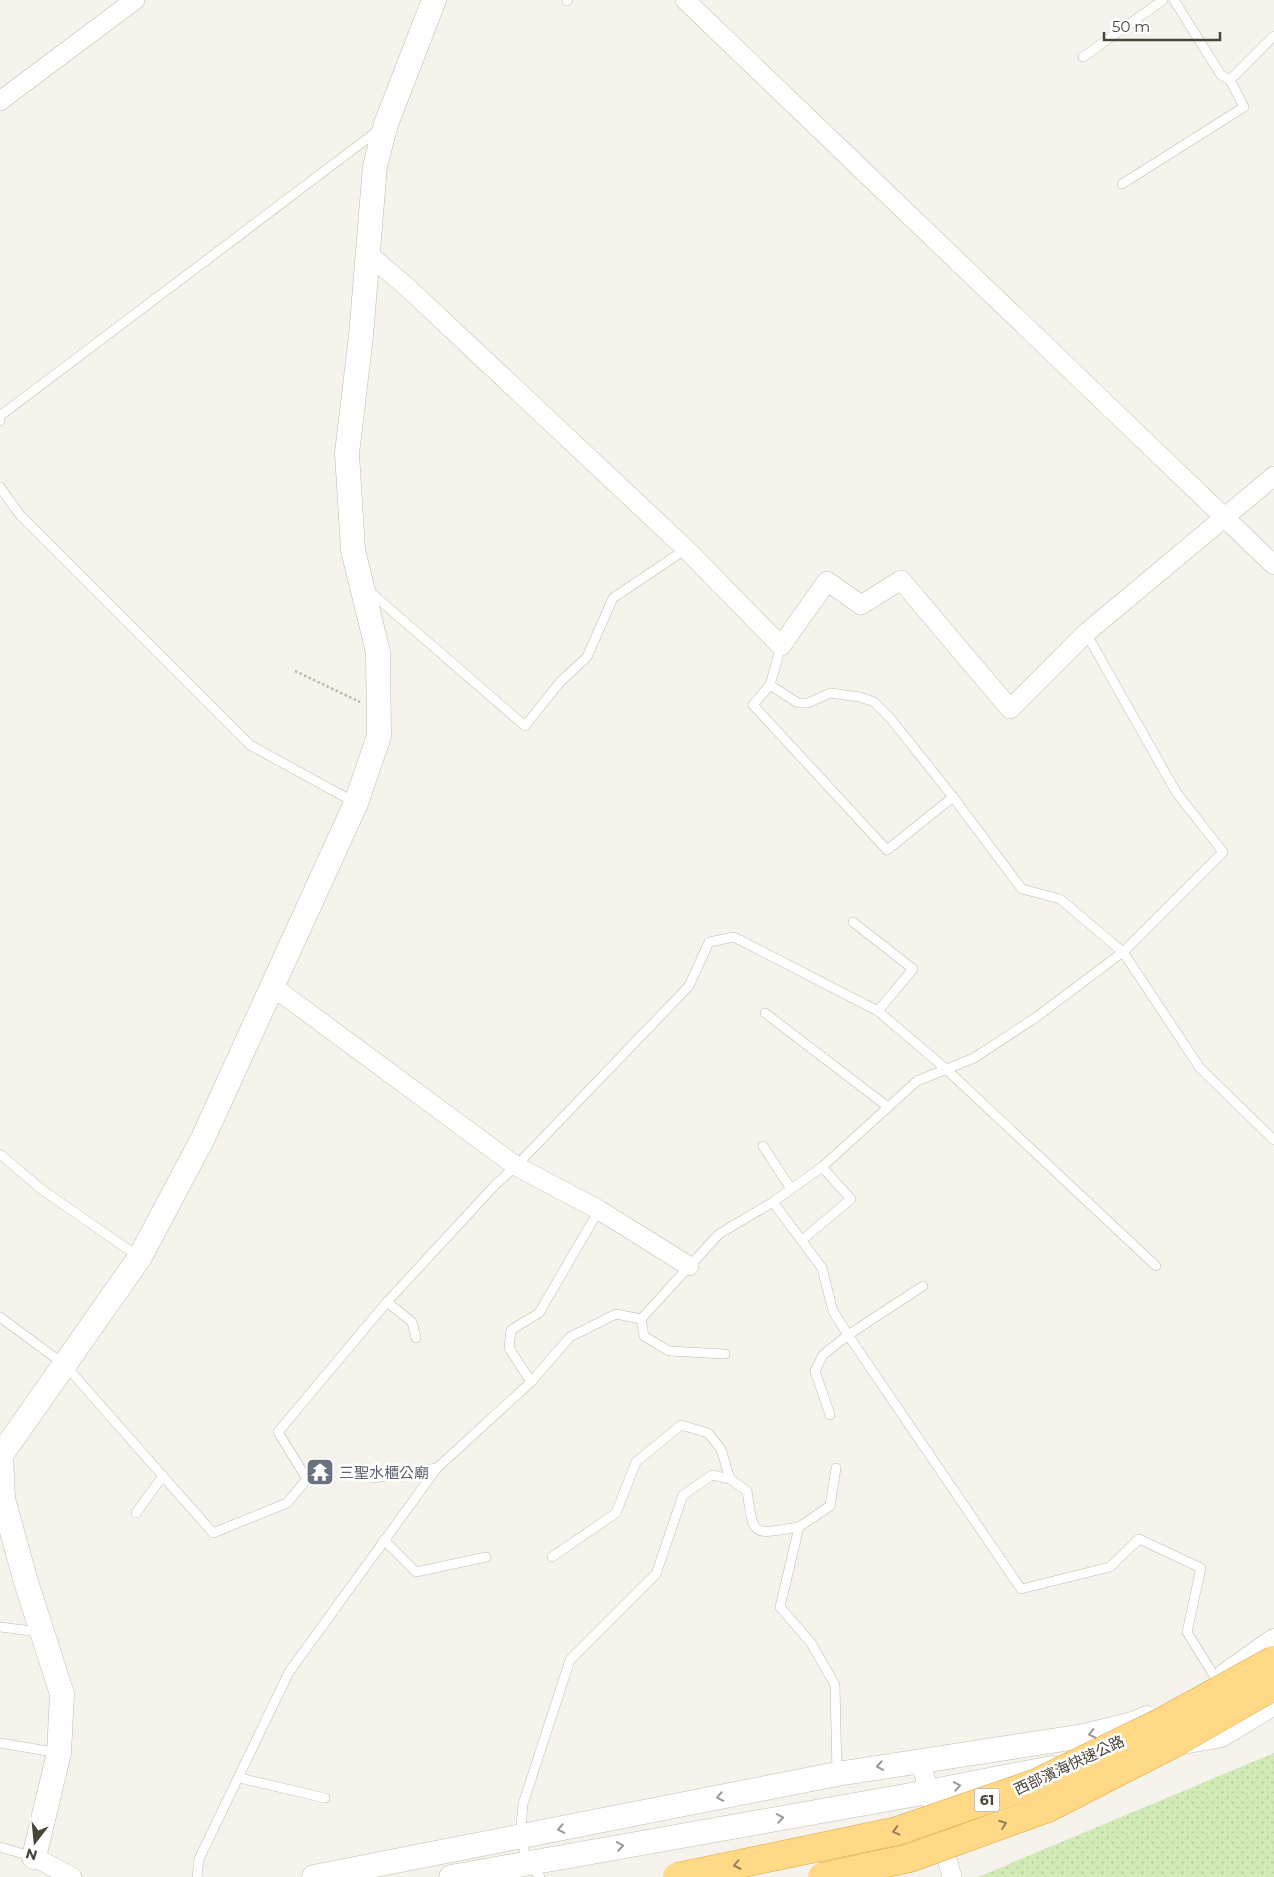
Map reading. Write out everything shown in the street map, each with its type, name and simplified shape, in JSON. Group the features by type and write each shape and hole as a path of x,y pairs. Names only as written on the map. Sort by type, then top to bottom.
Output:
{"highway":[{"name":"西部濱海快速公路","path":"677,1877 898,1831 1036,1783 1165,1720 1274,1660"},
{"name":"西部濱海快速公路","path":"822,1877 910,1858 1048,1808 1171,1745 1274,1686"}],"street":[{"path":"0,101 135,0"},
{"path":"62,1875 34,1857 59,1753 62,1694 4,1499 0,1454 140,1257 203,1138 356,803 379,736 378,652 354,550 347,453 375,166 386,124 434,0"},
{"path":"685,0 1274,565"},
{"path":"367,253 408,288 686,549 781,646 827,581 861,605 901,580 1010,709 1086,633 1274,476"},
{"path":"272,986 516,1166 599,1210 689,1266"},
{"path":"314,1877 837,1774 920,1759 1084,1736 1133,1724 1196,1696 1274,1641"},
{"path":"451,1877 534,1870 1221,1735 1274,1703"},
{"path":"920,1759 952,1877"}],"lane":[{"path":"1083,57 1163,0"},
{"path":"1122,184 1244,107 1230,80 1221,75 1174,0"},
{"path":"1230,80 1274,36"},
{"path":"0,421 0,416 386,124"},
{"path":"0,487 20,515 250,745 356,803"},
{"path":"362,585 525,726 560,682 587,657 613,598 686,549"},
{"path":"641,1319 719,1234 774,1202 822,1167 917,1081 974,1058 1035,1018 1124,952 1223,852 1176,792 1086,633"},
{"path":"781,646 770,685 753,705 887,850 953,797"},
{"path":"770,685 798,703 808,703 830,693 860,697 874,702 891,719 953,797 1022,889 1060,899 1124,952 1200,1068 1274,1140"},
{"path":"852,922 913,968 878,1011"},
{"path":"0,1316 65,1365 213,1533 287,1502 306,1479 278,1432 387,1302 496,1184 516,1166 689,986 709,942 734,937 878,1011 946,1069 1156,1266"},
{"path":"765,1013 888,1107"},
{"path":"763,1146 791,1189"},
{"path":"0,1154 40,1189 140,1257"},
{"path":"802,1240 851,1200 822,1167"},
{"path":"774,1202 822,1268 833,1311 848,1335 1021,1589 1110,1567 1139,1539 1201,1568 1187,1632 1217,1682 1247,1719"},
{"path":"531,1382 509,1348 511,1330 539,1313 599,1210"},
{"path":"830,1415 815,1372 823,1355 848,1335 923,1286"},
{"path":"387,1302 412,1322 416,1338"},
{"path":"197,1877 199,1860 240,1778 289,1672 438,1468 531,1382 570,1337 616,1314 641,1319"},
{"path":"641,1319 644,1336 669,1351 725,1354"},
{"path":"552,1556 616,1513 636,1462 681,1425 708,1433 721,1448 730,1479"},
{"path":"374,1478 438,1468"},
{"path":"534,1870 520,1837 523,1804 570,1660 656,1574 683,1495 712,1475 730,1479 747,1491 752,1525 757,1531 766,1532 799,1527 830,1506 836,1468"},
{"path":"136,1513 163,1476"},
{"path":"799,1527 780,1607 812,1643 835,1685 837,1774"},
{"path":"384,1540 416,1572 486,1557"},
{"path":"0,1627 42,1632"},
{"path":"0,1743 59,1753"},
{"path":"240,1778 325,1798"},
{"path":"0,1847 34,1857"}],"path":[{"path":"295,671 379,712"}],"green space":[{"path":"1274,1753 1274,1877 978,1877"}],"place":[{"name":"三聖水櫃公廟","path":"320,1472"}]}
